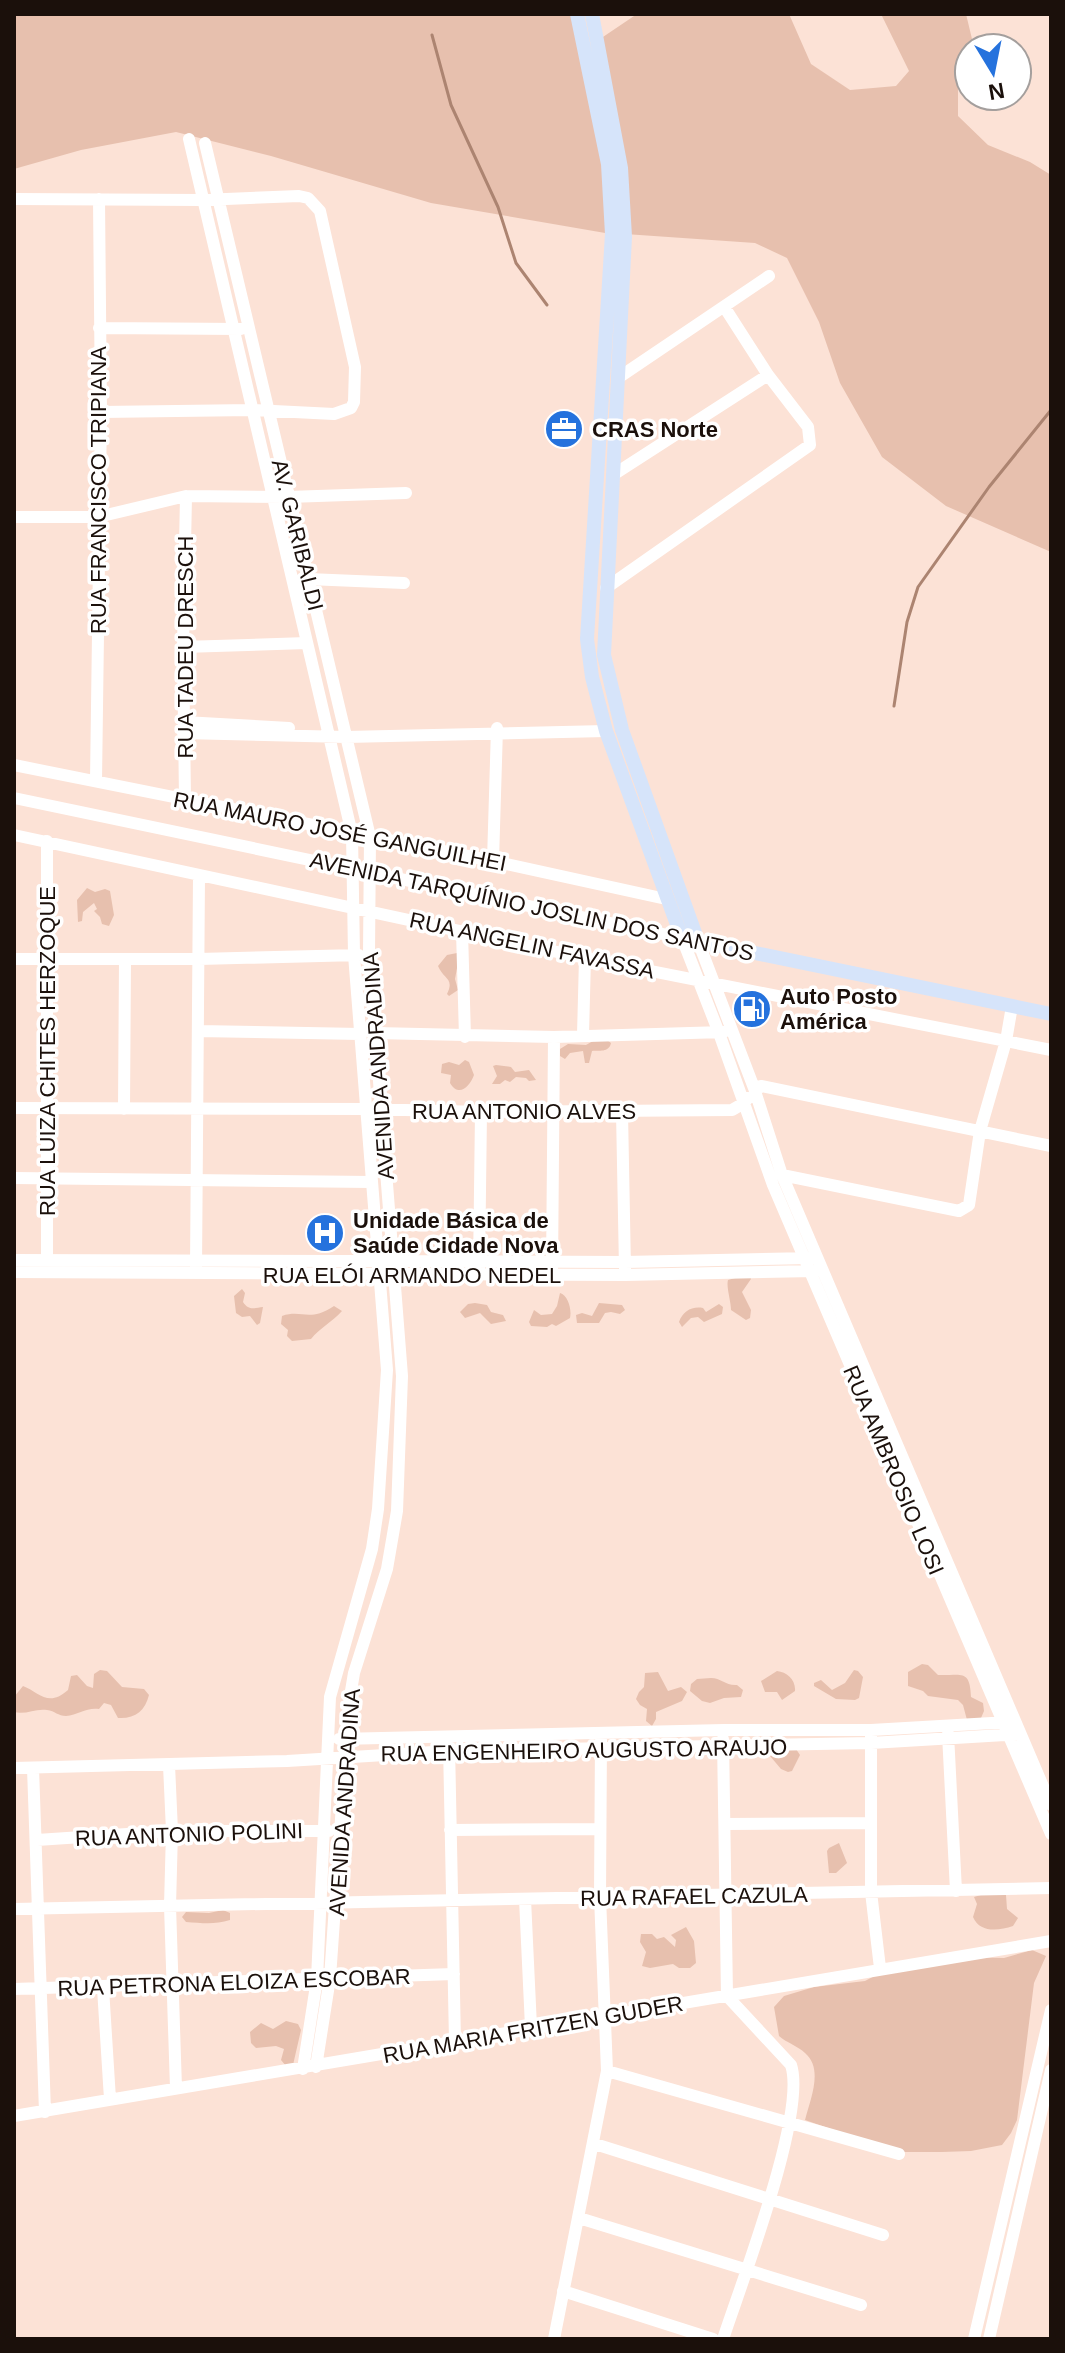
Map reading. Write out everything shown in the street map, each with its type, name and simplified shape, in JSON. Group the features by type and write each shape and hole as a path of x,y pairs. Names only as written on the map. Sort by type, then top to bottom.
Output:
{"main road":[{"path":"577,14 608,164 612,234 602,512 587,639 592,677 605,728 682,938"},
{"path":"592,14 621,168 625,237 618,378 608,404 613,475 602,512 606,588 604,655 627,745 698,941"},
{"name":"AVENIDA TARQUÍNIO JOSLIN DOS SANTOS","path":"682,938 1051,1014"}],"street":[{"name":"AV. GARIBALDI","path":"189,139 352,834 354,955 387,1370 378,1509 372,1549 330,1697 322,1903 324,1979"},
{"name":"AV. GARIBALDI","path":"205,143 370,837 369,871"},
{"path":"14,199 202,200 299,196 314,202 320,211 353,354 354,402 344,412 101,412"},
{"name":"RUA FRANCISCO TRIPIANA","path":"96,781 101,412 99,199"},
{"path":"618,378 769,276"},
{"path":"606,588 810,445 808,427 768,375 725,308"},
{"path":"99,328 248,330"},
{"path":"613,475 768,375"},
{"path":"14,517 98,517 186,496 406,493"},
{"name":"RUA TADEU DRESCH","path":"185,799 183,647 186,496"},
{"path":"308,579 404,583"},
{"path":"183,647 307,643"},
{"path":"183,728 346,733 605,728"},
{"path":"493,861 497,730"},
{"name":"RUA MAURO JOSÉ GANGUILHEI","path":"14,765 666,899"},
{"name":"AVENIDA TARQUÍNIO JOSLIN DOS SANTOS","path":"14,798 682,938"},
{"name":"RUA ANGELIN FAVASSA","path":"14,835 585,958 1051,1050"},
{"name":"RUA LUIZA CHITES HERZOQUE","path":"47,841 47,1266"},
{"name":"AVENIDA ANDRADINA","path":"310,2068 336,1903 349,1703 354,1673 387,1569 397,1511 402,1376 369,953 369,871"},
{"path":"196,1268 199,876"},
{"path":"462,931 465,1037"},
{"path":"682,938 698,980 726,1032"},
{"path":"698,941 714,983 726,1032"},
{"path":"14,959 199,959 369,953"},
{"path":"583,1035 585,958"},
{"path":"124,1109 125,960"},
{"path":"782,1175 959,1211 969,1205 980,1131 1006,1041 1012,1006"},
{"path":"198,1031 360,1034"},
{"path":"375,1033 554,1037 726,1032"},
{"name":"RUA AMBROSIO LOSI","path":"726,1032 754,1088 812,1264"},
{"name":"RUA AMBROSIO LOSI","path":"726,1032 744,1103 773,1185 812,1264 1012,1729 1051,1834"},
{"path":"552,1268 554,1037"},
{"path":"744,1103 754,1088 761,1086 1051,1146"},
{"name":"RUA ANTONIO ALVES","path":"14,1108 622,1112 732,1110 744,1103"},
{"path":"479,1268 481,1112"},
{"path":"622,1112 625,1269"},
{"path":"14,1178 372,1182"},
{"name":"RUA ELÓI ARMANDO NEDEL","path":"14,1260 47,1266 196,1268 625,1269 812,1264"},
{"name":"RUA ELÓI ARMANDO NEDEL","path":"14,1272 47,1266"},
{"name":"RUA AMBROSIO LOSI","path":"1012,1729 1051,1805"},
{"name":"RUA ENGENHEIRO AUGUSTO ARAUJO","path":"14,1768 287,1761 449,1744 723,1746 1012,1729"},
{"path":"328,1739 449,1744 601,1733 724,1730 871,1737 871,1892 880,1968"},
{"path":"723,2339 769,2199 789,2123 796,2078 791,2065 727,1996 724,1730"},
{"path":"554,2339 607,2071 600,1897 601,1733"},
{"path":"948,1733 956,1891"},
{"path":"449,1744 455,2042"},
{"path":"169,1765 176,2088"},
{"path":"33,1768 45,2112"},
{"path":"725,1824 871,1823"},
{"path":"450,1830 599,1829"},
{"name":"RUA ANTONIO POLINI","path":"37,1840 172,1831 342,1832"},
{"name":"RUA RAFAEL CAZULA","path":"14,1909 1051,1888"},
{"path":"525,1899 531,2027"},
{"name":"RUA MARIA FRITZEN GUDER","path":"14,2116 1051,1941"},
{"name":"RUA PETRONA ELOIZA ESCOBAR","path":"14,1989 454,1974"},
{"path":"103,1988 110,2099"},
{"path":"974,2339 1051,2010"},
{"path":"989,2339 1051,2070"},
{"path":"607,2071 899,2154"},
{"path":"595,2144 883,2235"},
{"path":"579,2218 861,2305"},
{"path":"563,2291 713,2339"}],"shaded area":[{"path":"14,14 577,14 608,164 611,234 431,203 176,132 81,150 14,169"},
{"path":"637,14 789,14 811,64 850,90 896,86 909,71 881,14 966,14 970,32 953,32 953,112 958,112 958,116 988,145 1030,162 1051,175 1051,552 946,506 882,457 840,383 819,322 787,258 755,243 625,234 597,41"},
{"path":"87,888 95,892 110,891 114,915 109,926 102,924 94,911 97,909 94,903 83,912 82,921 78,922 77,900"},
{"path":"457,953 455,979 458,990 449,996 449,982 438,966 447,955"},
{"path":"607,1040 610,1046 592,1051 589,1063 585,1063 583,1051 570,1053 565,1059 560,1056 560,1049 568,1044 586,1045"},
{"path":"465,1060 469,1062 474,1075 467,1086 457,1090 450,1083 451,1075 441,1073 442,1064 449,1062 459,1065"},
{"path":"493,1066 511,1067 515,1072 529,1070 536,1080 516,1077 510,1082 505,1080 492,1084 497,1076"},
{"path":"749,1274 751,1279 742,1292 751,1310 750,1318 746,1320 731,1310 728,1280"},
{"path":"242,1289 245,1293 243,1302 247,1307 263,1307 257,1325 250,1316 242,1317 236,1313 234,1296"},
{"path":"560,1293 569,1303 570,1318 556,1326 531,1326 529,1322 534,1310 541,1315 552,1314"},
{"path":"599,1303 622,1305 625,1310 620,1314 605,1313 599,1323 577,1323 576,1315 592,1316"},
{"path":"468,1304 487,1305 491,1312 503,1315 506,1321 491,1324 480,1313 465,1318 460,1312"},
{"path":"719,1304 723,1307 722,1314 704,1322 698,1317 691,1318 682,1327 679,1322 685,1312 703,1308 706,1312"},
{"path":"334,1306 342,1311 311,1339 292,1341 287,1336 288,1330 281,1324 282,1316 318,1314"},
{"path":"922,1664 928,1665 938,1675 966,1678 971,1697 983,1703 981,1718 967,1720 963,1705 958,1700 928,1696 908,1686 908,1672"},
{"path":"100,1670 107,1671 122,1687 144,1689 149,1695 142,1710 124,1718 118,1718 111,1705 104,1703 99,1709 66,1716 43,1710 14,1712 14,1697 23,1686 44,1697 55,1698 68,1690 71,1676 77,1675 93,1688 94,1674"},
{"path":"854,1670 863,1677 859,1698 855,1700 836,1699 814,1686 821,1680 832,1690 845,1683"},
{"path":"777,1671 790,1677 795,1687 795,1691 782,1700 777,1692 765,1692 761,1681"},
{"path":"658,1672 668,1691 681,1687 687,1692 682,1701 656,1712 652,1726 646,1721 647,1709 636,1699 644,1687 645,1673"},
{"path":"711,1678 737,1685 743,1690 741,1697 710,1703 702,1701 690,1691 691,1684 697,1679"},
{"path":"786,1749 796,1749 800,1755 792,1771 788,1772 781,1769 770,1756 775,1751 782,1755"},
{"path":"839,1843 847,1863 836,1873 829,1873 827,1851"},
{"path":"1006,1895 1007,1909 1018,1918 1013,1926 990,1929 976,1922 973,1917 977,1904 974,1897"},
{"path":"223,1910 230,1913 230,1920 197,1923 186,1922 182,1917 186,1912"},
{"path":"686,1927 694,1941 696,1963 690,1968 679,1968 673,1964 650,1968 642,1966 646,1952 640,1942 641,1934 652,1934 657,1939 664,1937 675,1947 676,1940 671,1935"},
{"path":"1032,1950 1046,1956 1034,1983 1017,2120 1002,2145 971,2151 897,2152 805,2120 814,2085 814,2067 805,2053 779,2036 774,2007 784,1996 814,1987 865,1981 880,1973 956,1957 1004,1958"},
{"path":"286,2021 298,2024 301,2030 293,2065 286,2066 281,2060 284,2049 276,2046 256,2048 251,2043 250,2032 261,2023 273,2029"}],"waterway":[{"path":"432,35 451,105 498,207 516,263 547,305"},
{"path":"894,706 907,622 918,587 989,487 1051,410"}],"place":[{"name":"CRAS Norte","path":"564,429"},
{"name":"Auto Posto América","path":"752,1009"},
{"name":"Unidade Básica de Saúde Cidade Nova","path":"325,1233"}]}
